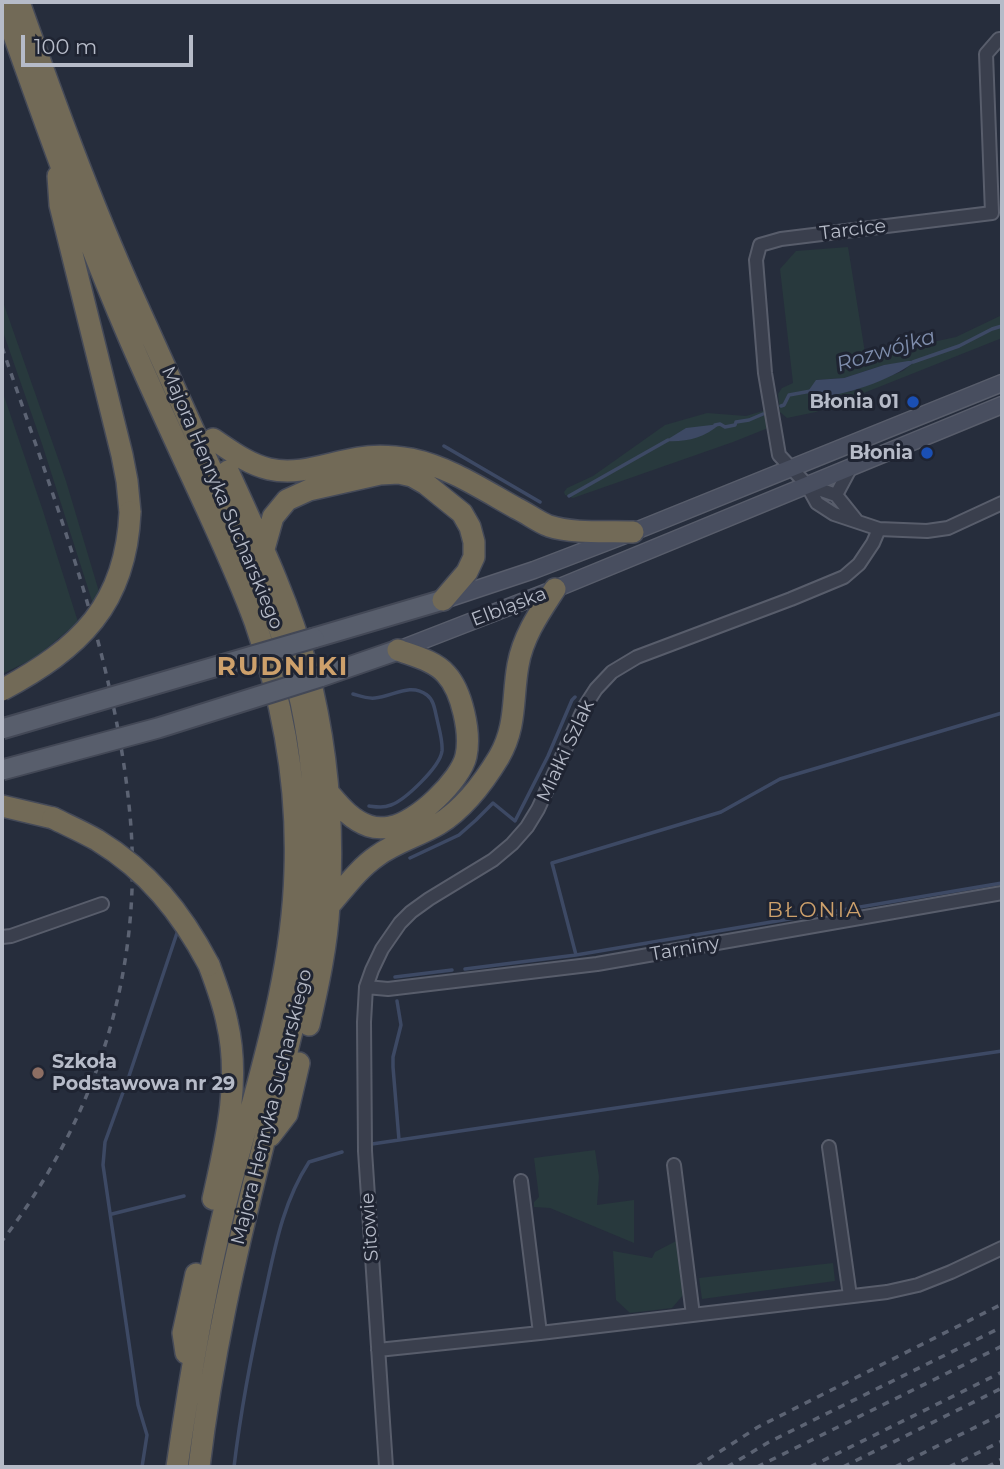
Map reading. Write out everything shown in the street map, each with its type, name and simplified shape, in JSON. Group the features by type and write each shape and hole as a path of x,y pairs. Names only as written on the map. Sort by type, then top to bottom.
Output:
{"highway":[{"name":"Majora Henryka Sucharskiego","path":"2,2 57,157 125,328 255,621 279,702 292,776 296,871 285,972 273,1030 228,1196 209,1280 190,1376 177,1467"},
{"name":"Majora Henryka Sucharskiego","path":"19,2 63,128 116,257 254,565 278,625 302,713 314,793 315,879 307,960 292,1037 226,1298 208,1394 199,1467"},
{"path":"2,690 62,653 95,620 121,573 126,553 130,512 127,481 60,205 57,157"},
{"path":"116,257 145,288 264,549 307,668 321,738 328,792 330,854 329,906 320,979 287,1114 263,1145"},
{"path":"213,439 249,462 287,472 358,458 408,458 459,475 549,526 571,530 634,532"},
{"path":"264,549 273,517 287,500 309,490 380,474 400,473 412,476 462,513 474,542 474,557 467,572 443,600"},
{"path":"329,906 377,855 438,825 455,812 491,768 509,738 522,647 555,589"},
{"path":"328,792 354,820 371,827 391,827 411,819 457,777 466,756 467,737 464,710 456,687 445,672 432,663 398,650"},
{"path":"2,806 52,818 96,839 143,874 162,894 194,937 209,965 221,998 233,1060 233,1088 225,1149 183,1333 190,1376"}],"main road":[{"name":"Elbląska","path":"2,729 443,600 534,570 1002,383"},
{"name":"Elbląska","path":"2,770 158,728 398,650 555,589 1002,405"}],"street":[{"name":"Tarcice","path":"790,468 779,455 765,373 756,260 760,245 781,239 992,213 986,54 1002,39"},
{"path":"836,495 850,467"},
{"path":"790,468 807,485 817,503 834,514 879,529 927,531 948,528 1002,503"},
{"path":"807,485 836,495 856,520"},
{"name":"Miałki Szlak","path":"366,987 382,949 395,929 411,912 493,860 527,827 538,809 585,706 612,672 637,657 844,577 859,564 879,529"},
{"name":"Tarniny","path":"366,987 388,989 597,964 1002,893"},
{"path":"2,937 103,904"},
{"name":"Sitowie","path":"366,987 365,1151 386,1467"},
{"path":"830,1147 850,1296"},
{"path":"674,1165 693,1315"},
{"path":"521,1181 540,1333"},
{"path":"378,1350 887,1292 918,1285 1002,1248"}],"shaded area":[{"path":"848,247 866,359 956,337 1002,315 1002,338 816,412 787,418 780,412 778,394 782,388 793,383 780,269 796,251","holes":["914,362 903,371 849,392 816,380 844,378 884,365"]},
{"path":"2,299 66,481 100,595 93,604 2,329"},
{"path":"2,390 78,622 35,658 2,674"},
{"path":"766,410 768,428 573,498 565,495 567,488 593,476 665,425 707,413 746,416"},
{"path":"595,1150 599,1177 597,1205 634,1200 634,1243 550,1208 534,1207 534,1202 539,1197 534,1158"},
{"path":"678,1240 684,1294 672,1308 630,1313 616,1300 613,1251 652,1258 655,1252"},
{"path":"833,1263 835,1281 702,1299 699,1278"}],"water":[{"path":"916,361 893,375 866,386 811,398 809,390 816,380 844,378 884,365"},
{"path":"720,424 694,438 665,441 686,428"}],"waterway":[{"name":"Rozwójka","path":"913,362 959,346 1002,326"},
{"name":"Rozwójka","path":"781,406 789,395 811,391"},
{"name":"Rozwójka","path":"715,425 735,425 736,422 763,414"},
{"name":"Rozwójka","path":"569,496 668,440"},
{"path":"444,446 540,502"},
{"path":"353,694 372,698 408,690 421,691 433,703 441,739 440,758 413,790 391,805 369,806"},
{"path":"410,858 459,835 493,803 515,821 575,697"},
{"path":"576,955 552,863 721,812 780,779 1002,713"},
{"path":"465,969 576,955 1002,883"},
{"path":"142,1467 147,1435 138,1405 103,1165 105,1142 177,933"},
{"path":"395,977 452,970"},
{"path":"397,1001 401,1025 393,1067 399,1140"},
{"path":"372,1144 1002,1051"},
{"path":"234,1467 256,1336 276,1242 286,1209 309,1162 342,1152"},
{"path":"112,1214 184,1196"}],"railway":[{"path":"2,347 97,636 122,755 130,815 132,873 129,930 120,986 106,1040 87,1093 64,1144 35,1194 2,1241"},
{"path":"696,1467 758,1427 1002,1304"},
{"path":"727,1467 769,1442 1002,1327"},
{"path":"757,1467 1002,1346"},
{"path":"810,1467 1002,1372"},
{"path":"843,1467 1002,1388"},
{"path":"895,1467 1002,1414"},
{"path":"949,1467 1002,1441"},
{"path":"987,1467 1002,1459"}],"place":[{"name":"Błonia 01","path":"913,402"},
{"name":"Błonia","path":"927,453"},
{"name":"Szkoła Podstawowa nr 29","path":"38,1073"}],"district":[{"name":"RUDNIKI","path":"283,667"},
{"name":"BŁONIA","path":"815,911"}]}
